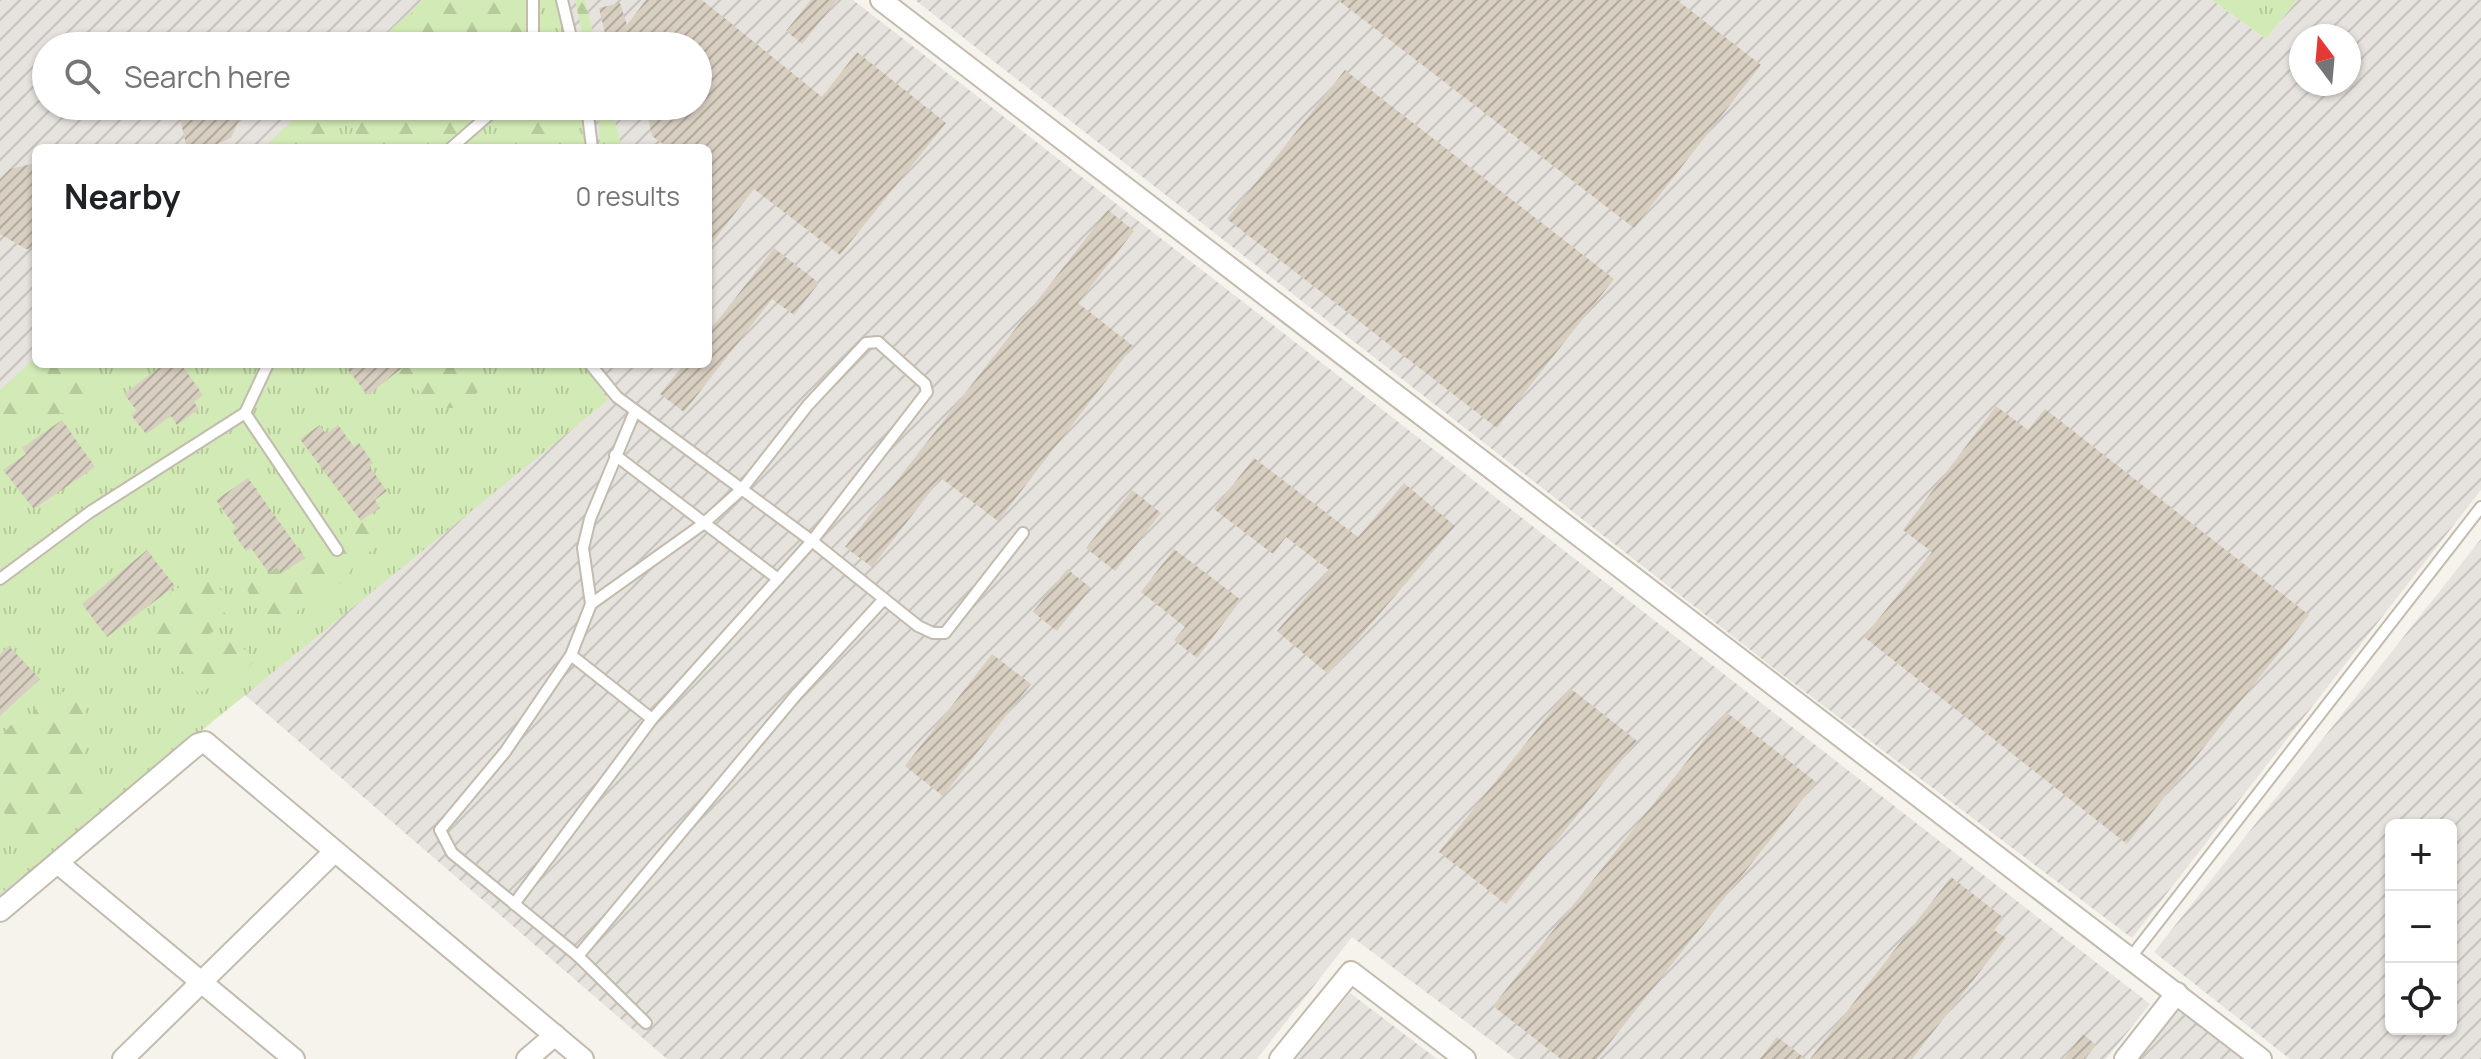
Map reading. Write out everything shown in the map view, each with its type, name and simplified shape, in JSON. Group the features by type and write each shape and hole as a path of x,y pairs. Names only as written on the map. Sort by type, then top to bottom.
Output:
{"street":[{"path":"881,0 1713,642 2131,957 2261,1059"},
{"path":"0,911 198,744 205,742 333,853 583,1059"},
{"path":"123,1059 333,853"},
{"path":"59,864 294,1059"},
{"path":"1280,1059 1351,972 1465,1059"},
{"path":"2125,1059 2177,993"},
{"path":"527,1059 555,1035"}],"lane":[{"path":"533,0 533,32"},
{"path":"562,0 570,32"},
{"path":"456,144 483,120"},
{"path":"589,120 592,144"},
{"path":"514,904 652,719 812,541 927,392 925,384 878,342 866,343 808,405 742,489 703,524 591,604"},
{"path":"0,579 90,512 245,413 266,368"},
{"path":"593,368 606,388 635,411 812,541 918,626 933,633 945,633 1023,533"},
{"path":"635,411 590,519 583,548 591,604 571,655 505,752 440,830 452,853 578,956 646,1023"},
{"path":"245,413 337,550"},
{"path":"615,455 778,579"},
{"path":"2131,957 2481,507"},
{"path":"578,956 796,695 884,599"},
{"path":"571,655 652,719"}],"shaded area":[{"path":"0,0 853,0 2150,1004 2106,1059 1516,1059 1352,937 1257,1059 667,1059 245,695 0,897"},
{"path":"915,0 2212,0 2266,39 2297,0 2481,0 2481,490 2132,938 1780,673"},
{"path":"2481,539 2481,1059 2290,1059 2154,952"},
{"path":"1350,993 1437,1059 1296,1059"},
{"path":"2176,1004 2244,1059 2131,1059"}],"green space":[{"path":"423,0 558,0 564,32 388,32"},
{"path":"426,0 538,0 534,32 391,32"},
{"path":"575,0 585,0 593,32 582,32"},
{"path":"2212,0 2297,0 2266,39"},
{"path":"293,120 582,120 585,144 267,144"},
{"path":"296,120 349,120 341,127 339,123 315,144 269,144"},
{"path":"351,120 473,120 445,144 345,144 355,136 357,124"},
{"path":"523,120 557,120 563,134 561,144 496,144"},
{"path":"599,120 615,120 621,144 600,144"},
{"path":"32,361 32,368 587,368 608,400 0,894 0,390"},
{"path":"32,363 32,368 84,368 89,377 91,396 70,411 26,412 8,429 0,444 0,392"},
{"path":"395,368 459,368 473,375 478,392 458,408 435,408 425,395 413,387 405,396 393,384 390,372"},
{"path":"356,513 370,515 385,541 355,562 349,574 330,593 302,605 291,620 271,623 253,604 246,586 250,580 282,552 316,543 327,536 339,540 348,528 345,520"},
{"path":"209,576 215,586 226,594 221,609 231,619 205,637 210,643 223,641 234,644 255,659 246,671 198,693 181,669 184,657 163,644 155,632 153,621 156,610 173,591"},
{"path":"63,692 79,698 91,724 78,769 99,788 96,796 80,800 64,820 29,846 18,842 0,803 0,738 16,719 30,727 36,708"}],"building":[{"path":"646,0 702,0 822,97 857,52 946,123 840,255 754,189 712,243 712,144 663,144 652,136 649,120 712,120 712,32 605,32 599,8 620,3 627,25"},
{"path":"811,0 837,0 802,44 786,31"},
{"path":"1338,0 1677,0 1761,65 1634,228"},
{"path":"1345,70 1614,279 1497,428 1227,219"},
{"path":"180,120 239,120 231,138 217,144 186,144"},
{"path":"32,164 32,248 26,249 0,234 0,180 10,169"},
{"path":"1108,210 1134,231 1078,303 1133,346 998,521 941,478 872,567 845,547"},
{"path":"774,248 819,283 794,315 772,299 684,412 660,394 681,368 712,368 712,328"},
{"path":"159,368 184,368 203,395 194,402 199,409 177,425 171,416 146,434 131,415 137,411 124,394"},
{"path":"346,368 402,368 368,395"},
{"path":"1996,406 2028,430 2045,409 2309,615 2127,844 1864,637 1932,552 1903,530"},
{"path":"62,420 95,467 34,509 3,470 26,454 22,448"},
{"path":"320,425 326,434 338,425 354,447 359,443 373,463 369,466 387,491 375,500 380,508 361,521 300,439"},
{"path":"1254,458 1358,537 1404,483 1455,526 1328,674 1277,631 1329,570 1286,537 1273,554 1214,509"},
{"path":"248,478 305,558 281,574 277,567 269,573 251,548 246,551 232,531 236,528 216,500"},
{"path":"1132,490 1161,513 1115,571 1086,548"},
{"path":"1174,549 1241,600 1197,658 1174,640 1185,627 1141,592"},
{"path":"147,550 175,586 107,637 82,604"},
{"path":"1067,569 1091,588 1057,631 1033,612"},
{"path":"9,646 40,679 0,716 0,654"},
{"path":"992,654 1031,684 943,796 905,766"},
{"path":"1570,688 1637,741 1506,904 1439,852"},
{"path":"1726,712 1816,782 1597,1059 1561,1059 1493,1006"},
{"path":"1951,877 2004,918 1994,930 2006,938 1912,1059 1810,1059"},
{"path":"2083,1034 2096,1045 2085,1059 2064,1059"},
{"path":"1777,1037 1806,1059 1760,1059"}]}
